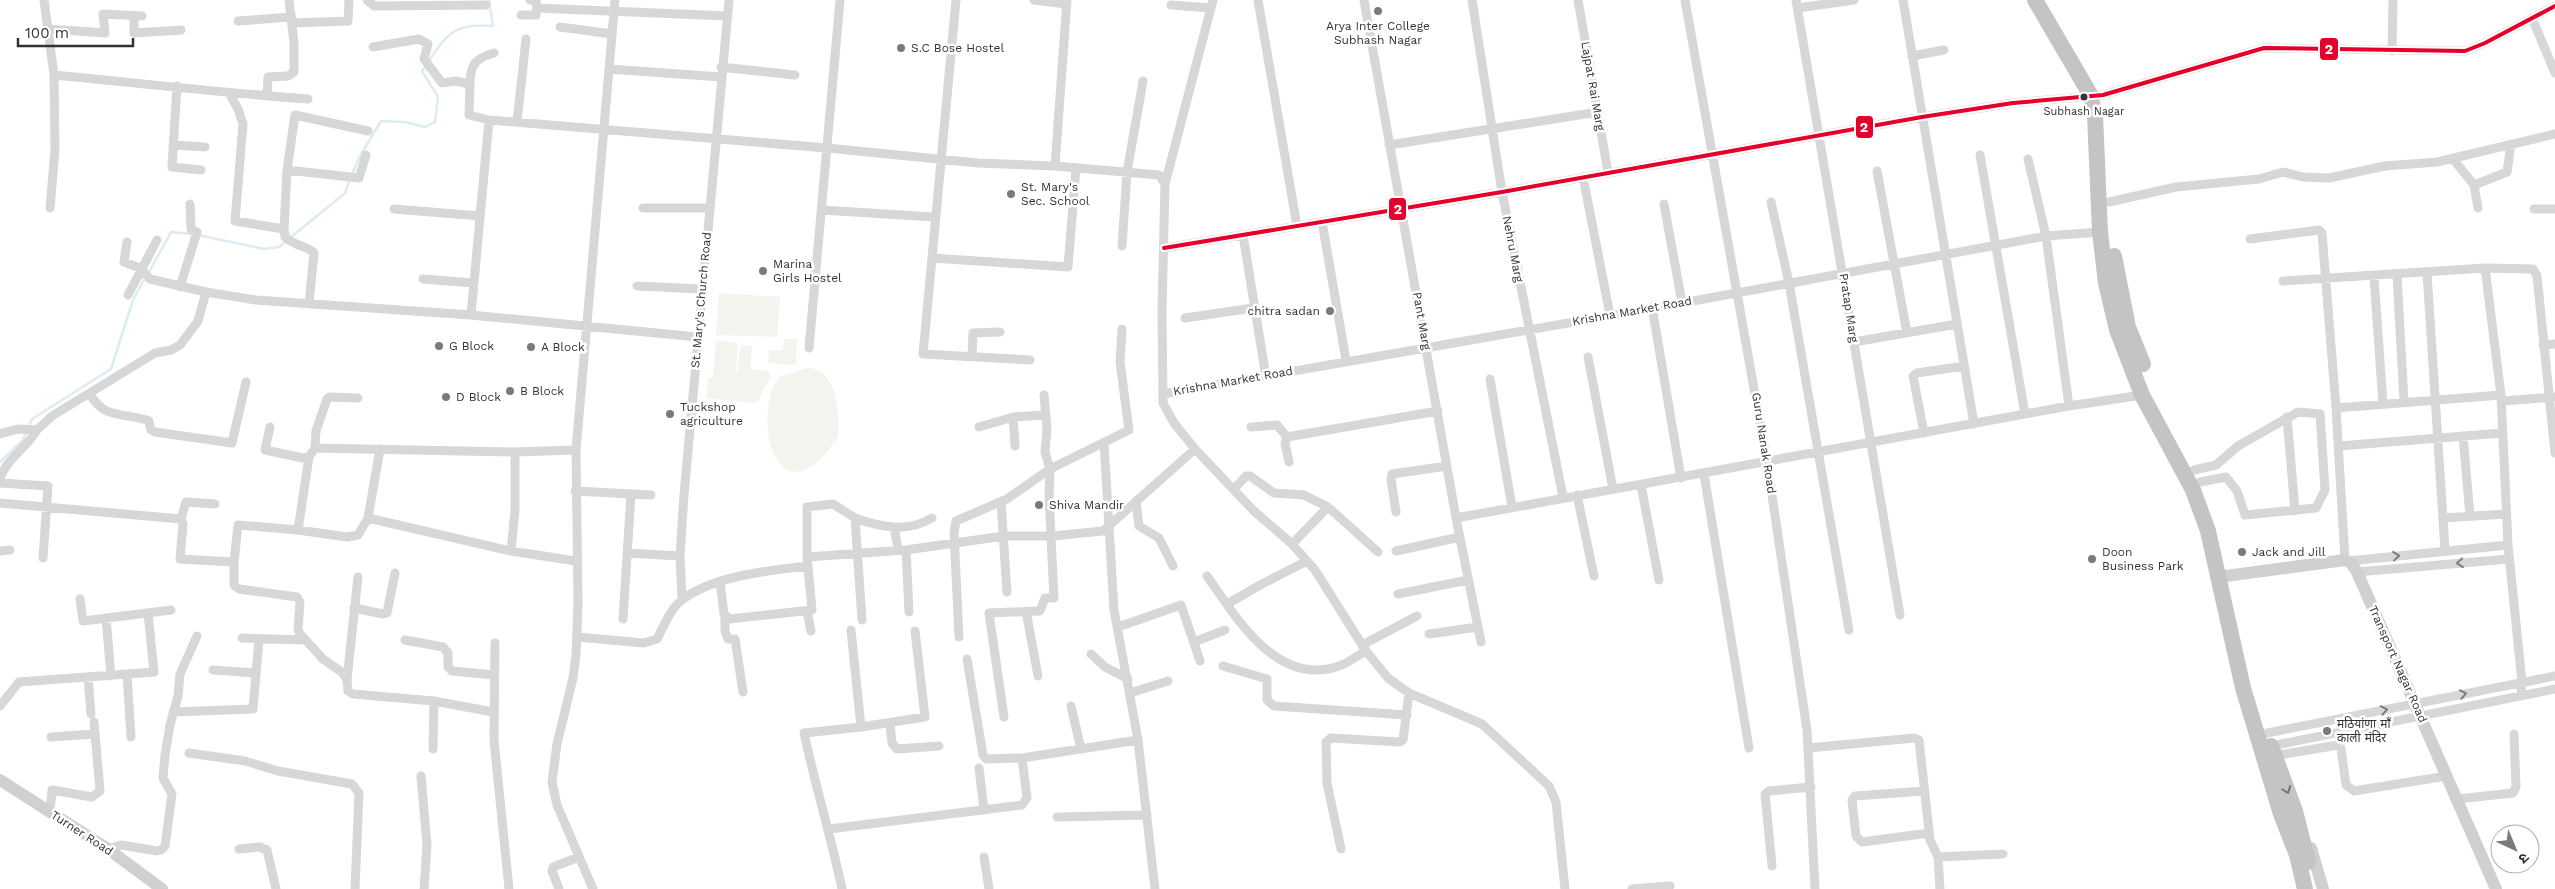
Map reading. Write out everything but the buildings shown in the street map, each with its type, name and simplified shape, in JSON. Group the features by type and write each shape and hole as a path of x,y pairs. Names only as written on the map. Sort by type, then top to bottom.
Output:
{"highway":[{"path":"2035,0 2097,95 2095,115 2100,232 2106,283 2117,330 2142,395 2193,490 2208,530 2295,833"},
{"path":"2048,0 2097,95 2117,280 2128,327 2152,390 2197,476 2218,528 2223,577 2246,702 2314,889"},
{"path":"2302,853 2304,889"}],"street":[{"path":"44,0 54,75 56,149 50,208"},
{"path":"267,96 268,77 288,76 294,72 290,0"},
{"path":"238,21 348,21 349,0"},
{"path":"367,0 374,6 486,5"},
{"path":"521,14 536,15 536,0 530,0"},
{"name":"St. Mary's Church Road","path":"682,600 679,586 680,556 697,337 710,208 721,67 729,0"},
{"path":"809,348 840,0"},
{"path":"956,0 939,160 923,354 1030,360"},
{"path":"1034,0 1067,2 1056,166"},
{"path":"1258,0 1297,226"},
{"name":"Pant Marg","path":"1364,0 1456,518 1480,642"},
{"name":"Nehru Marg","path":"1472,0 1502,192 1563,497"},
{"name":"Lajpat Rai Marg","path":"1578,0 1608,172"},
{"name":"Guru Nanak Road","path":"1686,0 1767,462 1809,748 1815,889"},
{"path":"1797,4 1854,0"},
{"path":"1903,0 1974,424"},
{"path":"2392,51 2393,0"},
{"path":"1171,4 1212,4 1165,184 1163,394 1169,416 1196,449 1254,511 1292,544 1307,561 1364,648 1388,678 1410,693 1482,724 1549,786 1556,802 1565,889"},
{"name":"Pratap Marg","path":"1797,4 1821,137 1900,616"},
{"path":"537,8 614,5 727,16"},
{"path":"593,889 557,805 552,782 557,744 573,678 577,637 576,450 614,5"},
{"path":"1164,248 1821,137 1922,117 2013,103 2097,95 2264,48 2465,51 2485,44 2555,6"},
{"path":"48,29 105,33 103,14 138,16 134,33 181,30"},
{"path":"2532,18 2555,72"},
{"path":"560,28 612,34"},
{"path":"373,47 419,39 428,44 427,62 442,82 456,81 470,84"},
{"path":"516,122 526,39"},
{"path":"1912,56 1944,50"},
{"path":"494,53 478,58 473,64 468,115 489,120 827,148 939,160 1056,166 1159,175 1165,184"},
{"path":"721,67 794,74"},
{"path":"609,68 721,77"},
{"path":"54,75 177,86 228,94 308,99"},
{"path":"1122,246 1127,172 1143,81"},
{"path":"177,86 172,167 201,170"},
{"path":"228,94 238,109 243,124 235,221 287,237 309,248 314,253 309,304"},
{"path":"1389,145 1493,126 1598,112"},
{"path":"287,237 287,170 295,115 368,131"},
{"path":"471,315 489,120"},
{"path":"2109,202 2176,188 2259,179 2283,172 2303,177 2328,178 2385,166 2416,165 2453,159 2555,134"},
{"path":"2474,185 2507,172 2510,164 2511,144"},
{"path":"173,145 205,147"},
{"path":"287,170 360,178 366,155"},
{"path":"1980,155 2025,414"},
{"path":"2028,159 2046,236 2069,406"},
{"path":"2453,159 2474,185 2478,208"},
{"path":"932,258 1068,266 1076,168"},
{"path":"1877,171 1907,332"},
{"path":"1583,177 1610,315"},
{"path":"1771,202 1789,283 1850,630"},
{"path":"180,287 196,235 192,229 190,204"},
{"path":"1664,204 1682,303"},
{"path":"643,208 710,208"},
{"path":"394,209 480,216"},
{"path":"2534,209 2555,209"},
{"path":"822,210 934,217"},
{"path":"1322,222 1346,360"},
{"path":"2250,239 2319,230 2323,238 2324,280 2347,560"},
{"name":"Krishna Market Road","path":"1163,394 1266,377 1346,360 1682,303 2046,236 2100,232"},
{"path":"1243,235 1253,308 1266,377"},
{"path":"128,295 146,275 157,240"},
{"path":"127,242 124,262 146,275 180,287 206,292 256,300 471,315 697,337"},
{"path":"2283,281 2374,277 2485,268 2529,269 2536,272 2543,345 2552,397 2555,453"},
{"path":"2485,268 2501,398 2508,545 2522,682 2521,696"},
{"path":"2426,272 2445,550"},
{"path":"2396,275 2404,402"},
{"path":"2374,277 2383,404"},
{"path":"423,279 473,283"},
{"path":"637,286 701,289"},
{"path":"0,434 31,430 155,353 177,347 198,320 206,292"},
{"path":"1652,307 1681,478"},
{"path":"1185,318 1253,308"},
{"path":"1854,342 1957,324"},
{"path":"959,637 954,526 956,521 976,510 1001,502 1050,469 1129,430 1120,362 1122,329"},
{"path":"972,356 973,333 1000,332"},
{"path":"2543,345 2555,344"},
{"path":"1588,357 1613,489"},
{"path":"1924,433 1913,376 1917,373 1964,366"},
{"path":"1490,379 1512,507"},
{"path":"90,394 95,405 107,413 137,417 149,421 151,430 155,432 232,443 246,382"},
{"path":"1456,518 1563,497 1871,444 2069,406 2142,395"},
{"path":"1004,717 989,613 1040,611 1045,598 1054,598 1053,536 1049,496 1050,469 1045,452 1044,396"},
{"path":"2336,408 2404,402 2552,397"},
{"path":"298,530 308,457 315,448 316,431 327,399 358,398"},
{"path":"1287,438 1438,411"},
{"path":"2197,476 2226,458 2238,446 2287,417 2298,412 2320,414 2325,490 2316,508 2244,514 2237,491 2226,477 2226,458"},
{"path":"979,427 1014,417 1045,415"},
{"path":"1014,417 1015,446"},
{"path":"2287,417 2294,511"},
{"path":"1251,427 1277,425 1287,438"},
{"path":"270,427 265,450 303,458 308,457"},
{"path":"0,478 6,464 30,441 31,430"},
{"path":"2339,446 2502,433"},
{"path":"2463,436 2470,516"},
{"path":"1287,438 1285,443 1289,462"},
{"path":"1104,443 1114,610 1138,740 1155,889"},
{"path":"315,448 515,452 576,450"},
{"path":"347,680 343,673 323,659 304,640 298,629 300,602 297,597 237,588 234,583 234,562 238,525 355,537 361,532 368,518 380,449"},
{"path":"577,637 644,642 657,639 671,613 682,600 720,581 808,561 856,553 902,550 1004,536 1053,536 1103,531 1196,449"},
{"path":"511,551 515,510 515,452"},
{"path":"1396,512 1390,478 1392,474 1447,466"},
{"path":"1704,474 1749,748"},
{"path":"1234,489 1246,476 1250,476 1274,493 1304,495 1328,507 1378,552"},
{"path":"2197,476 2226,477"},
{"path":"0,483 48,486 43,558"},
{"path":"1641,485 1659,580"},
{"path":"575,491 651,495"},
{"path":"623,619 631,494"},
{"path":"1577,495 1594,576"},
{"path":"1136,501 1139,526 1159,538 1172,566"},
{"path":"215,504 186,502 181,519 183,524 180,559 234,562"},
{"path":"1001,502 1007,592"},
{"path":"0,503 181,519"},
{"path":"725,616 732,619 812,610 808,561 807,507 833,504 855,518 875,525 894,527 914,526 932,518"},
{"path":"1292,544 1328,507"},
{"path":"2443,518 2506,514"},
{"path":"368,518 511,551 576,561"},
{"path":"855,518 862,620"},
{"path":"894,527 902,550 909,612"},
{"path":"1396,551 1460,537"},
{"path":"2223,577 2347,560 2508,545"},
{"path":"627,553 680,556"},
{"path":"2357,572 2509,559"},
{"name":"Transport Nagar Road","path":"2347,560 2357,572 2496,889"},
{"path":"1227,604 1307,561"},
{"path":"354,608 383,614 387,613 395,573"},
{"path":"1206,576 1266,650 1289,665 1313,670 1336,667 1417,616"},
{"path":"358,577 347,680 348,690 353,694 434,701 493,712"},
{"path":"1398,594 1468,580"},
{"path":"720,581 725,631 728,639 734,639 743,692"},
{"path":"80,599 83,621 171,610"},
{"path":"1118,627 1180,605 1200,661"},
{"path":"807,611 811,631"},
{"path":"1026,612 1038,676"},
{"path":"0,706 18,682 154,672 148,613"},
{"path":"106,618 111,676"},
{"path":"1429,634 1478,627"},
{"path":"851,630 862,727"},
{"path":"1194,642 1225,630"},
{"path":"842,889 829,829 812,771 804,733 890,724 925,717 915,631"},
{"path":"108,849 121,845 157,851 165,846 172,794 163,778 173,712 178,696 180,674 197,636"},
{"path":"242,638 304,640"},
{"path":"173,712 253,709 259,639"},
{"path":"405,640 443,647 448,653 448,667 452,671 494,675"},
{"path":"495,643 493,712 509,889"},
{"path":"1091,654 1101,664 1128,680"},
{"path":"967,659 983,755 988,759 1022,758 1138,740"},
{"path":"1222,666 1268,679 1267,700 1274,706 1407,715"},
{"path":"214,670 256,672"},
{"path":"127,674 131,737"},
{"path":"2271,745 2522,682 2555,676"},
{"path":"50,813 52,790 92,797 100,791 88,677"},
{"path":"1130,693 1168,681"},
{"path":"2271,745 2337,733 2418,709 2555,690"},
{"path":"1341,849 1327,783 1326,742 1331,738 1400,742 1403,740 1410,693"},
{"path":"433,749 434,701"},
{"path":"1071,706 1081,749"},
{"path":"890,724 892,743 897,749 939,746"},
{"path":"2337,733 2346,785 2351,790 2447,776"},
{"path":"51,737 95,734"},
{"path":"2457,799 2513,793 2516,787 2514,734"},
{"path":"1809,748 1917,738 1920,744 1929,833 1931,844 1938,857 1940,889"},
{"path":"2271,745 2338,745"},
{"path":"189,753 245,761 278,772 356,786 359,793 354,889"},
{"path":"829,829 1022,805 1025,802 1026,786 1022,758"},
{"path":"979,768 984,810"},
{"path":"421,776 427,845 424,889"},
{"name":"Turner Road","path":"0,780 108,849 162,889"},
{"path":"1772,866 1764,794 1769,791 1811,788"},
{"path":"1924,791 1855,796 1852,800 1856,836 1859,842 1862,842 1929,833"},
{"path":"1056,817 1147,815"},
{"path":"2295,833 2298,889"},
{"path":"2295,833 2311,848 2323,889"},
{"path":"239,849 260,847 267,850 276,889"},
{"path":"1938,857 2004,854"},
{"path":"559,889 552,871 553,866 580,857"},
{"path":"984,857 989,889"},
{"path":"1632,889 1670,886"}],"shaded area":[{"path":"719,293 780,297 777,337 716,335"},
{"path":"784,339 797,339 796,365 768,363 769,350 783,350"},
{"path":"716,341 738,343 736,371 738,371 740,345 752,346 750,369 769,371 770,377 758,401 752,403 706,398 708,378 713,378"},
{"path":"809,368 819,371 827,378 836,397 838,409 837,441 834,441 825,455 818,461 804,470 796,472 788,470 781,465 775,456 768,434 768,408 774,384 780,376"}],"waterway":[{"path":"429,61 448,36 454,32 470,26 493,26 489,0"},
{"path":"352,174 360,156 381,121 405,122 425,127 435,122 438,97 422,71 426,66"},
{"path":"198,235 264,249 279,247 345,193 350,179"},
{"path":"148,274 171,232 193,234"},
{"path":"28,428 32,419 111,369 133,300 145,278"},
{"path":"0,462 23,440 26,433"}],"transit line":[{"name":"2","path":"1164,248 1502,192 1922,117 2013,103 2103,95 2264,48 2465,51 2485,43 2555,6"}],"place":[{"name":"Arya Inter College Subhash Nagar","path":"1378,11"},
{"name":"S.C Bose Hostel","path":"901,48"},
{"name":"Subhash Nagar","path":"2084,97"},
{"name":"St. Mary's Sec. School","path":"1011,194"},
{"name":"Marina Girls Hostel","path":"763,271"},
{"name":"chitra sadan","path":"1330,311"},
{"name":"G Block","path":"439,346"},
{"name":"A Block","path":"531,347"},
{"name":"B Block","path":"510,391"},
{"name":"D Block","path":"446,397"},
{"name":"Tuckshop agriculture","path":"670,414"},
{"name":"Shiva Mandir","path":"1039,505"},
{"name":"Jack and Jill","path":"2242,552"},
{"name":"Doon Business Park","path":"2092,559"},
{"name":"मठियांणा माँ काली मंदिर","path":"2327,731"}]}
